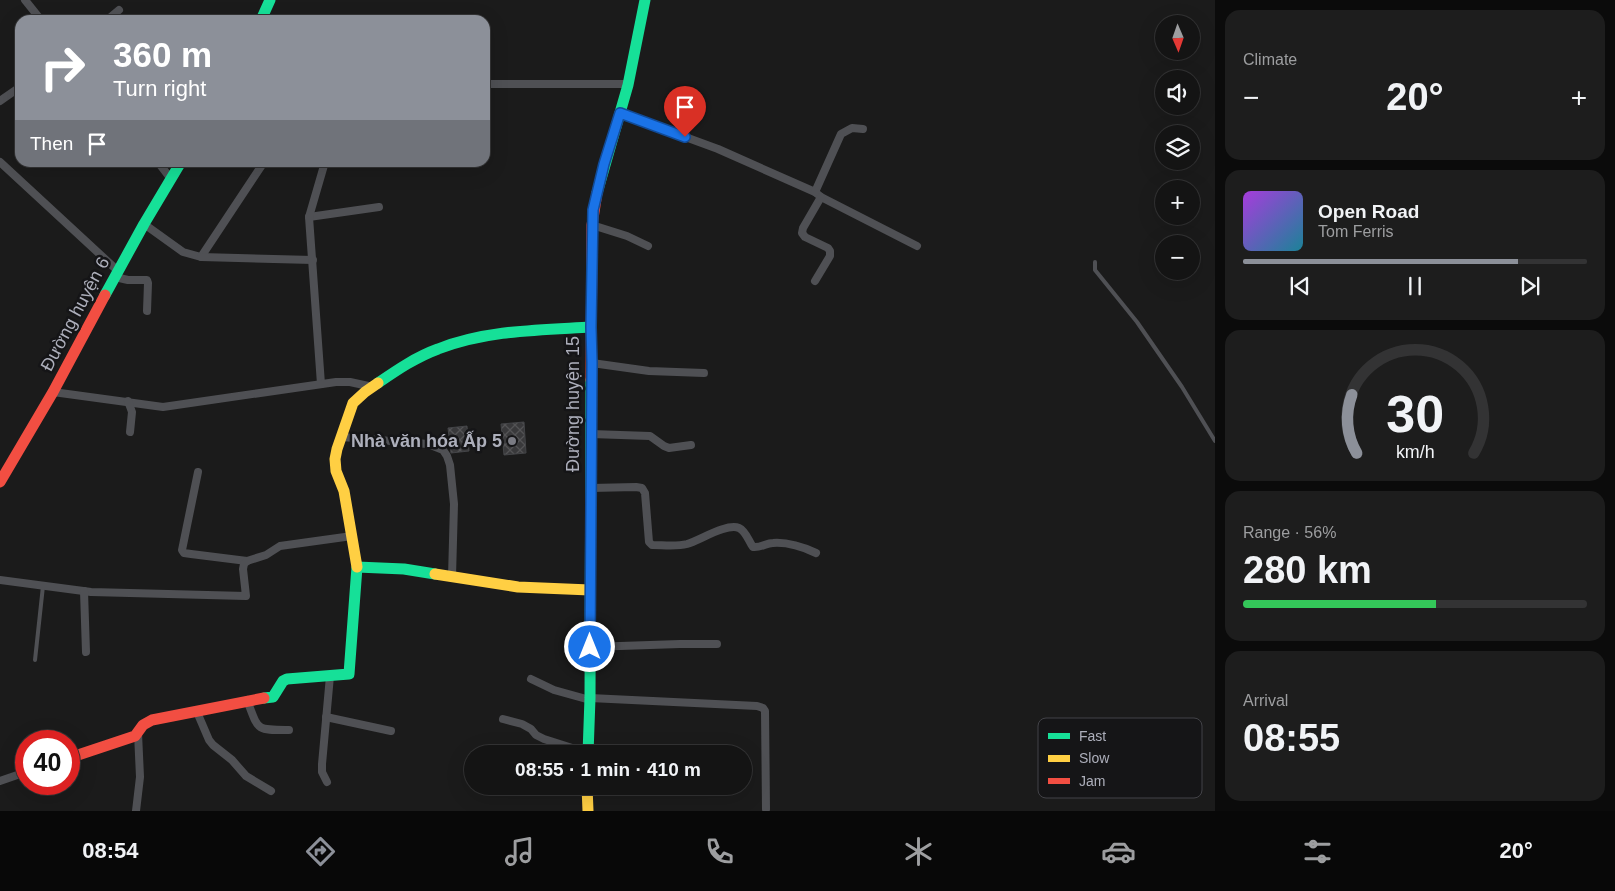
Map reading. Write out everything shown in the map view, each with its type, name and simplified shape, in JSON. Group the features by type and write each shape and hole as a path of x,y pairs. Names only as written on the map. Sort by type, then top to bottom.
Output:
{"street":[{"path":"25,0 37,15"},
{"path":"263,15 270,0"},
{"name":"Đường huyện 15","path":"588,745 593,210 604,164 628,84 645,0"},
{"path":"114,15 119,10"},
{"path":"490,84 628,84"},
{"path":"0,101 15,90"},
{"path":"620,113 718,149 818,194 917,246"},
{"path":"815,281 830,256 830,251 828,248 805,238 802,233 803,228 841,134 852,128 862,129"},
{"path":"0,162 117,274 128,280 147,280 147,311"},
{"path":"162,167 171,179"},
{"name":"Đường huyện 6","path":"0,482 53,392 144,224 178,167"},
{"path":"202,257 261,167"},
{"path":"321,384 309,217 324,167"},
{"path":"309,217 379,207"},
{"path":"144,224 183,252 202,257 313,260"},
{"path":"592,225 627,236 648,246"},
{"path":"80,754 135,736 143,725 152,720 247,700 273,697 283,681 287,679 346,676 350,672 357,568 344,491 336,471 335,459 353,403 364,392 420,357 458,342 496,334 591,327"},
{"path":"592,363 649,371 704,373"},
{"path":"53,392 164,407 321,384 350,382 373,387"},
{"path":"128,401 132,412 130,432"},
{"path":"591,434 650,436 669,448 691,445"},
{"path":"342,437 428,444 443,450 450,465 454,504 452,577"},
{"path":"198,472 182,550 184,553 247,561 266,555 280,546 352,536"},
{"path":"591,488 642,488 649,542 652,545 682,545 719,531 739,528 744,532 753,547 758,548 772,542 804,547 816,553"},
{"path":"0,580 84,591 246,596 243,569 247,561"},
{"path":"357,568 404,569 518,587 590,590"},
{"path":"84,591 86,652"},
{"path":"590,647 717,644"},
{"path":"327,782 322,772 322,764 330,676"},
{"path":"531,679 554,690 590,699 758,706 763,708 765,711 766,809"},
{"path":"247,700 257,725 261,728 266,730 289,730"},
{"path":"197,712 213,745 232,760 246,776 271,791"},
{"path":"326,717 391,731"},
{"path":"503,719 522,724 531,729 536,735 563,745"},
{"path":"136,811 140,776 138,733"},
{"path":"0,781 15,776"},
{"path":"587,795 588,811"}],"lane":[{"path":"1095,262 1095,270 1137,322 1182,387 1215,441"},
{"path":"35,660 43,586"}],"building":[{"path":"524,422 526,453 504,455 501,424"},
{"path":"467,426 469,451 451,453 448,428"}],"traffic: fast":[{"path":"263,15 270,0"},
{"path":"597,193 628,85 645,0"},
{"path":"105,295 178,167"},
{"path":"378,383 422,356 475,338 533,330 591,327"},
{"path":"588,745 591,380"},
{"path":"264,698 273,697 283,681 287,679 349,674 357,567 404,569 435,574"}],"traffic: slow":[{"path":"357,567 344,491 336,471 335,459 353,403 378,383"},
{"path":"435,574 518,587 590,590"},
{"path":"587,795 588,811"}],"traffic: jam":[{"path":"591,380 592,225 597,193"},
{"path":"0,482 53,392 105,295"},
{"path":"80,754 135,736 143,725 152,720 264,698"}],"place":[{"name":"Nhà văn hóa Ấp 5","path":"512,441"}],"route":[{"path":"590,647 593,210 604,164 620,113 685,137"}]}
